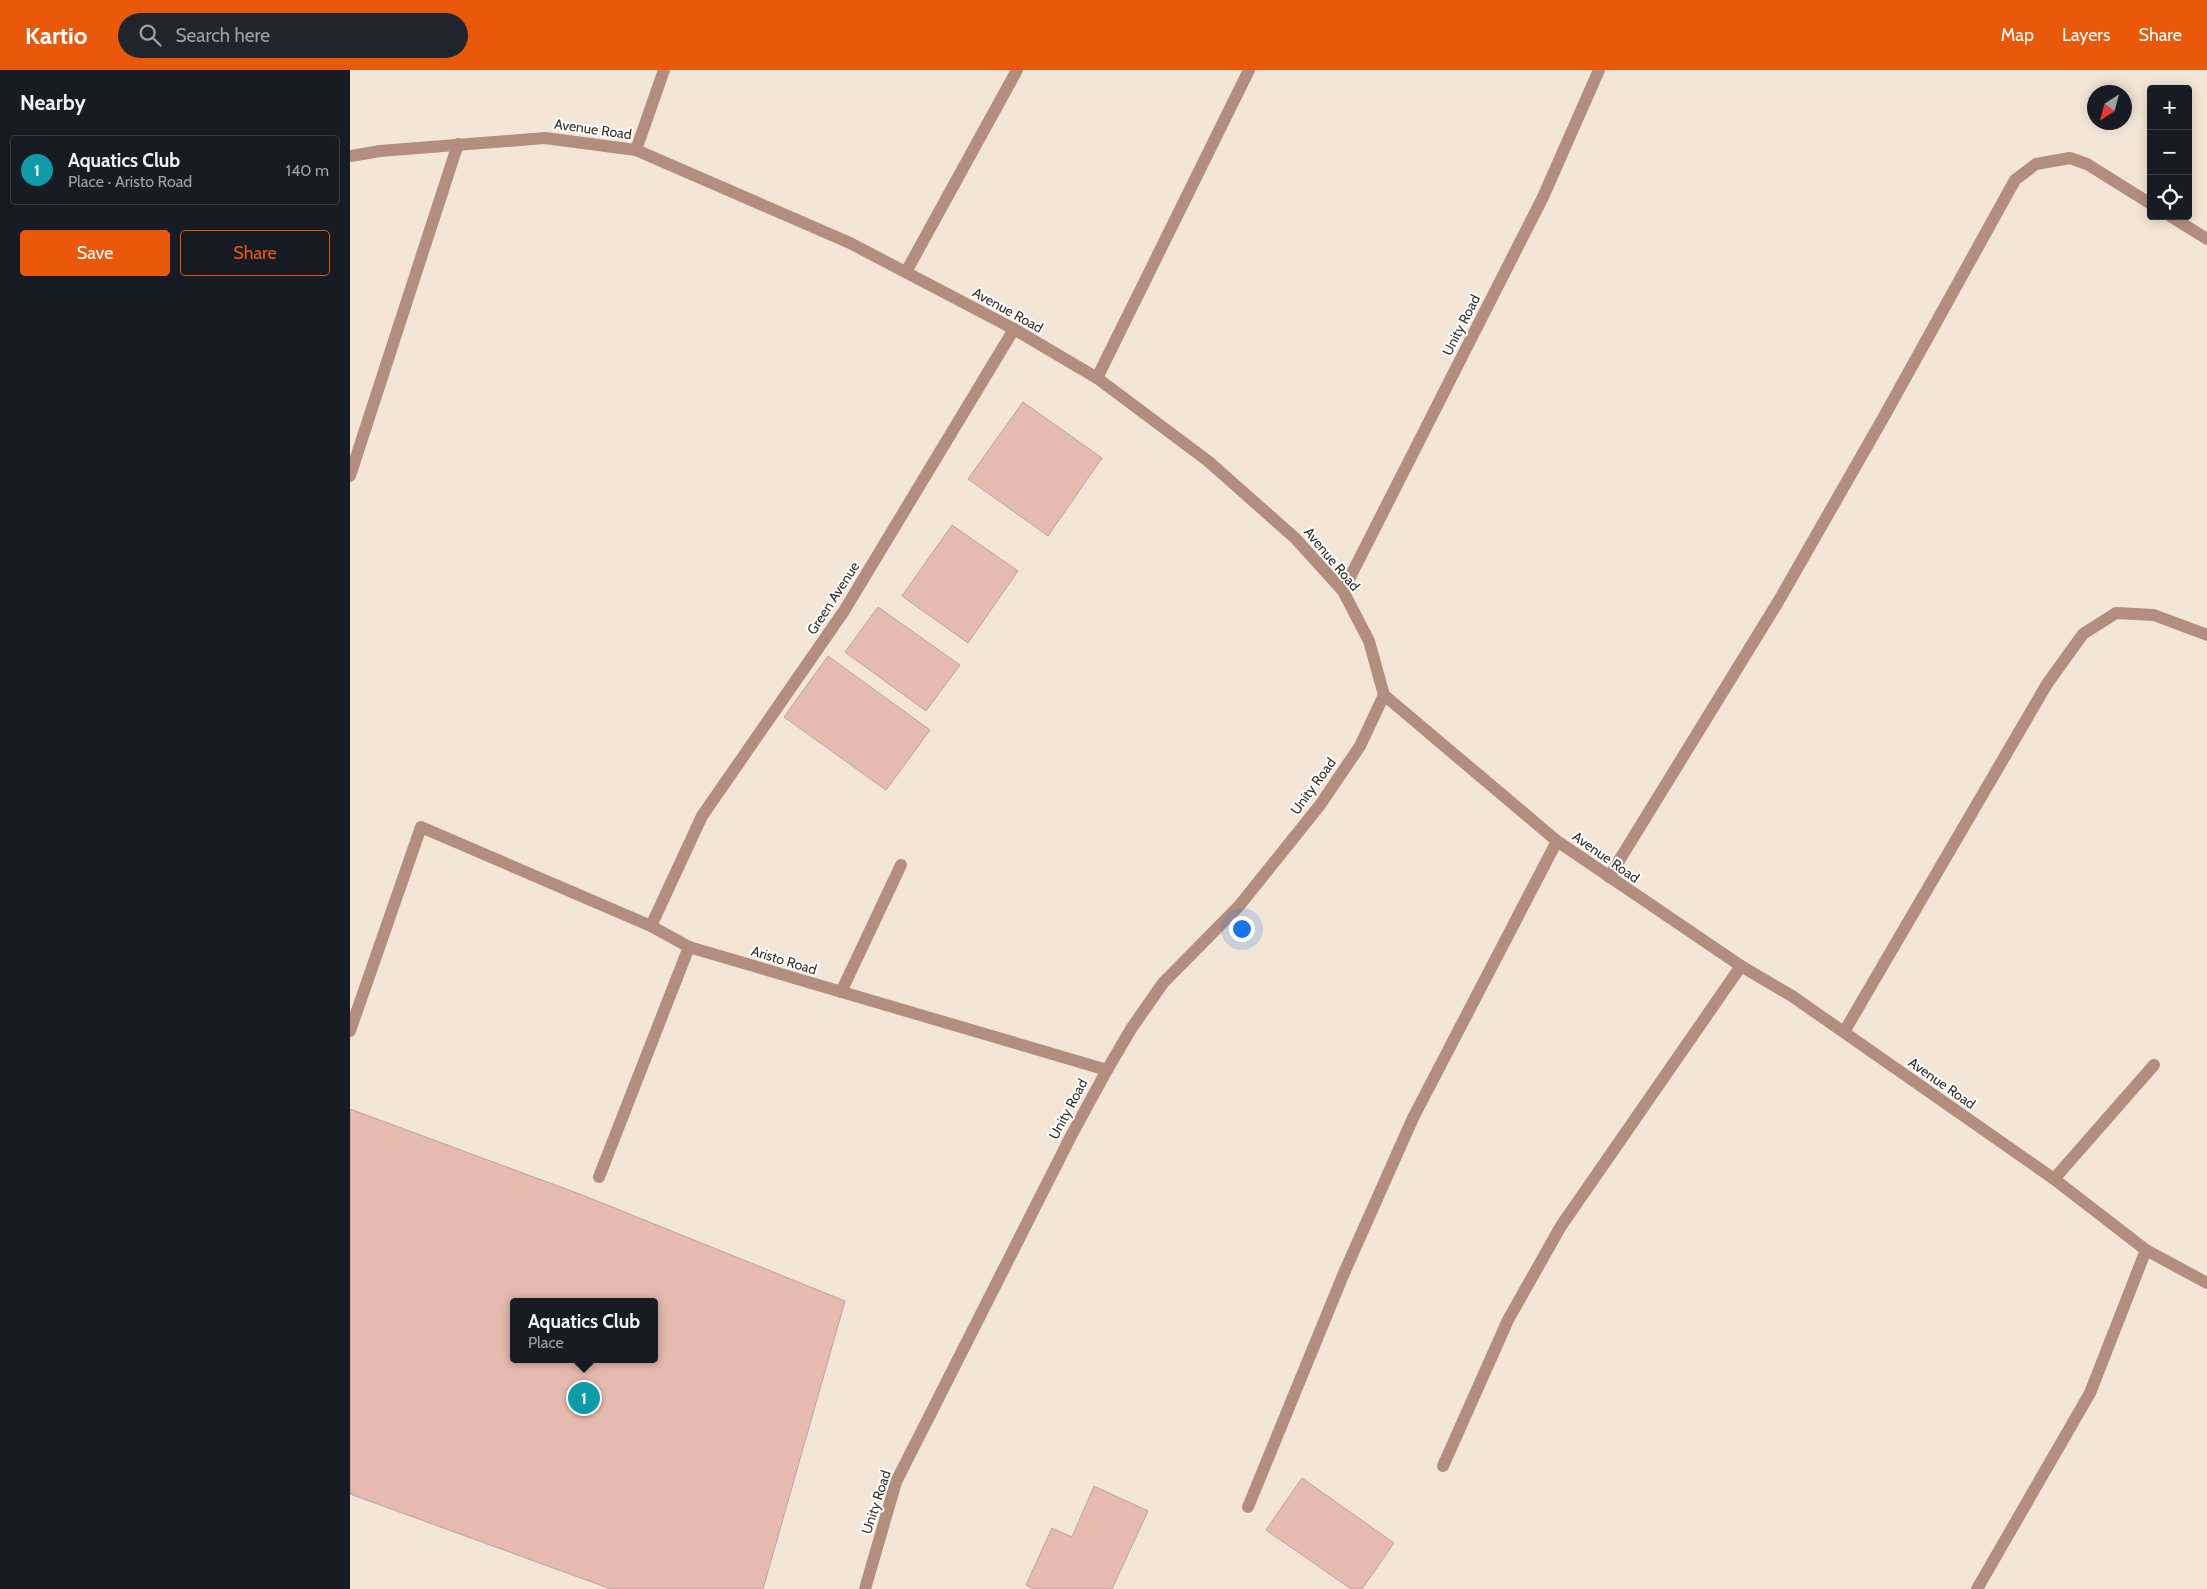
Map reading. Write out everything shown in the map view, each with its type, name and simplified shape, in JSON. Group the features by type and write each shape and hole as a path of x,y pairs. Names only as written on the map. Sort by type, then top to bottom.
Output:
{"street":[{"path":"636,150 664,70"},
{"path":"906,272 1017,70"},
{"path":"1097,378 1249,70"},
{"name":"Unity Road","path":"1343,591 1542,197 1600,70"},
{"name":"Avenue Road","path":"350,156 380,151 545,138 636,150 850,243 1014,329 1097,378 1208,461 1296,538 1343,591 1369,641 1384,695 1557,840 1608,877 1741,966 1792,996 1844,1032 2054,1179 2146,1250 2207,1283"},
{"path":"350,476 458,144"},
{"path":"1608,877 1778,602 1886,413 2015,180 2036,164 2070,158 2087,164 2147,202"},
{"path":"2176,220 2207,239"},
{"name":"Green Avenue","path":"651,926 702,816 844,611 1014,329"},
{"path":"1844,1032 2047,684 2083,634 2116,613 2154,615 2207,635"},
{"name":"Unity Road","path":"865,1589 896,1482 1071,1136 1107,1070 1131,1029 1163,983 1239,906 1320,805 1360,746 1384,695"},
{"name":"Aristo Road","path":"350,1031 421,827 651,926 689,947 1107,1070"},
{"path":"1248,1507 1344,1273 1413,1118 1557,840"},
{"path":"841,992 901,865"},
{"path":"599,1177 689,947"},
{"path":"1442,1466 1508,1320 1561,1226 1741,966"},
{"path":"2054,1179 2154,1065"},
{"path":"1977,1589 2090,1393 2146,1250"}],"building":[{"path":"1023,402 1102,458 1048,536 968,479"},
{"path":"952,525 1018,571 968,643 902,596"},
{"path":"878,607 960,665 926,711 845,652"},
{"path":"828,656 930,730 886,790 784,717"},
{"path":"350,1109 585,1196 845,1301 763,1589 611,1589 350,1494"},
{"path":"1302,1478 1394,1543 1362,1589 1351,1589 1266,1530"},
{"path":"1094,1486 1148,1511 1112,1589 1034,1589 1026,1585 1052,1528 1072,1537"}],"place":[{"name":"Aquatics Club","path":"584,1398"}]}
